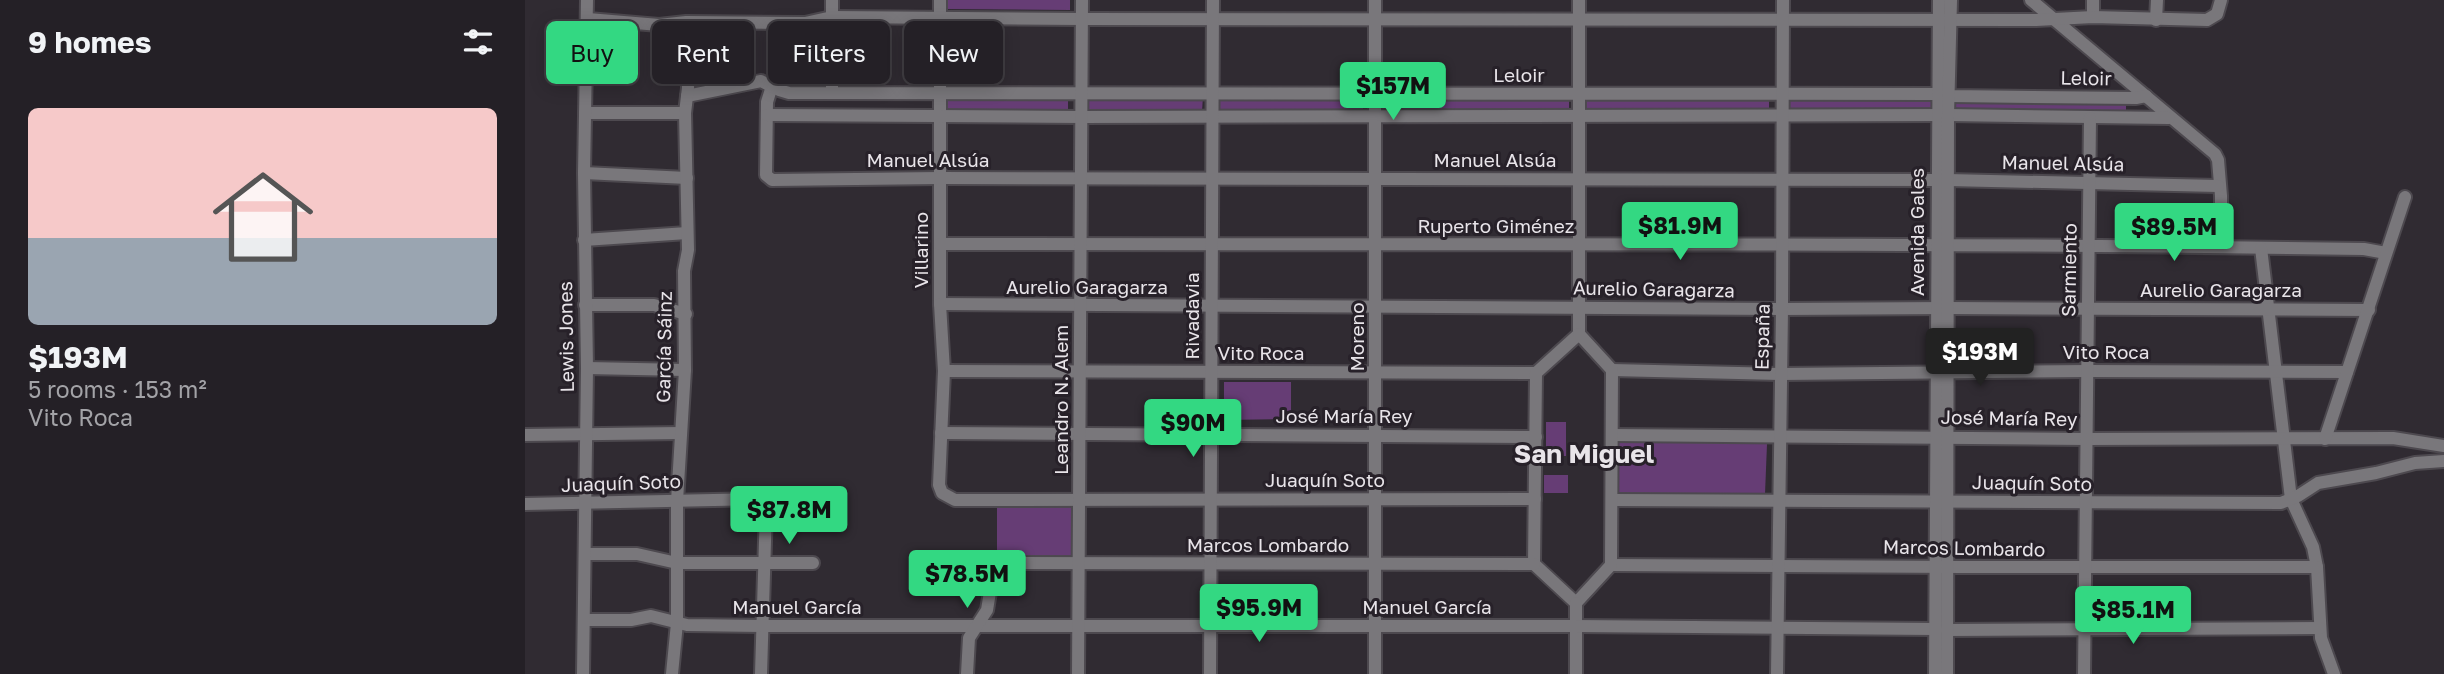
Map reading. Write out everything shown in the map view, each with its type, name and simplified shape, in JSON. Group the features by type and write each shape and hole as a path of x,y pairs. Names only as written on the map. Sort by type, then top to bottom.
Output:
{"street":[{"name":"Lewis Jones","path":"583,674 587,368 584,173 587,0"},
{"path":"832,0 832,93"},
{"name":"Villarino","path":"940,0 940,304 944,371 939,485 942,493 948,497"},
{"name":"Leandro N. Alem","path":"1078,674 1082,0"},
{"name":"Rivadavia","path":"1210,674 1213,0"},
{"name":"Moreno","path":"1375,0 1375,674"},
{"path":"1576,674 1576,603 1611,565 1612,500 1612,370 1579,334 1579,0"},
{"name":"España","path":"1777,674 1783,0"},
{"name":"Avenida Gales","path":"1939,0 1945,20"},
{"name":"Avenida Gales","path":"1935,674 1941,630 1943,95 1945,20 1951,0"},
{"path":"2031,0 2141,97 2215,154 2218,160 2218,186 2221,196 2221,247"},
{"path":"2093,0 2093,17"},
{"path":"2157,0 2157,20"},
{"path":"754,23 805,23 832,17 1783,20 2093,17 2207,20 2217,14 2221,0"},
{"path":"588,19 652,23"},
{"name":"Leloir","path":"687,96 761,81 789,93 1783,93 2141,97"},
{"name":"García Sáinz","path":"672,674 677,623 677,500 685,370 684,271 688,250 687,84"},
{"path":"767,115 772,86"},
{"path":"891,117 897,93"},
{"path":"2137,118 2141,97"},
{"path":"585,113 685,113"},
{"name":"Leloir","path":"767,115 1943,115 2169,118"},
{"name":"Manuel Alsúa","path":"767,115 767,175 772,180 1942,180 2218,186"},
{"name":"Sarmiento","path":"2084,674 2090,118"},
{"path":"584,173 687,178"},
{"path":"2325,439 2405,197"},
{"path":"585,240 687,233"},
{"name":"Ruperto Giménez","path":"940,244 1943,244 2364,249 2386,254"},
{"path":"2261,248 2291,499 2313,547 2317,566 2321,638 2334,674"},
{"path":"585,304 654,304 686,314"},
{"name":"Aurelio Garagarza","path":"940,304 1782,310 2369,310"},
{"path":"1576,603 1534,564 1537,373 1579,334"},
{"path":"587,368 685,370"},
{"name":"Vito Roca","path":"1612,370 1781,374 2347,372"},
{"name":"Vito Roca","path":"944,371 1537,373"},
{"path":"525,435 681,433"},
{"name":"José María Rey","path":"941,433 1536,437"},
{"name":"José María Rey","path":"1612,435 2404,439 2444,446"},
{"name":"Juaquín Soto","path":"1612,500 2281,503 2318,483 2415,463 2444,461"},
{"name":"Juaquín Soto","path":"948,497 1535,499"},
{"name":"Juaquín Soto","path":"525,504 761,499 766,508 764,562"},
{"path":"585,554 637,554 677,563 813,563"},
{"path":"761,674 764,562"},
{"name":"Marcos Lombardo","path":"975,627 987,610 993,574 996,566 1001,563 1534,564"},
{"name":"Marcos Lombardo","path":"1611,565 2085,568 2317,566"},
{"name":"Manuel García","path":"585,620 623,621 651,616 677,623 761,626 975,627 1576,626 1941,630 2320,628"},
{"path":"967,674 967,648 975,627"},
{"name":"Avenida Gales","path":"1941,630 1947,674"}],"shaded area":[{"path":"942,0 1070,0 1070,10 942,9"},
{"path":"947,96 1068,96 1068,110 947,110"},
{"path":"1085,96 1203,97 1202,111 1085,110"},
{"path":"1215,97 1363,97 1363,110 1215,110"},
{"path":"1381,97 1569,97 1569,110 1381,110"},
{"path":"1582,97 1769,98 1769,111 1582,111"},
{"path":"1788,97 1931,98 1931,111 1788,110"},
{"path":"1952,99 2126,100 2126,113 1952,113"},
{"path":"1224,382 1291,382 1291,419 1224,420"},
{"path":"1546,422 1566,422 1566,456 1546,456"},
{"path":"1618,441 1765,441 1765,494 1618,493"},
{"path":"1544,475 1568,475 1568,493 1544,493"},
{"path":"997,503 1071,503 1071,559 997,558"}],"district":[{"name":"San Miguel","path":"1584,454"}]}
